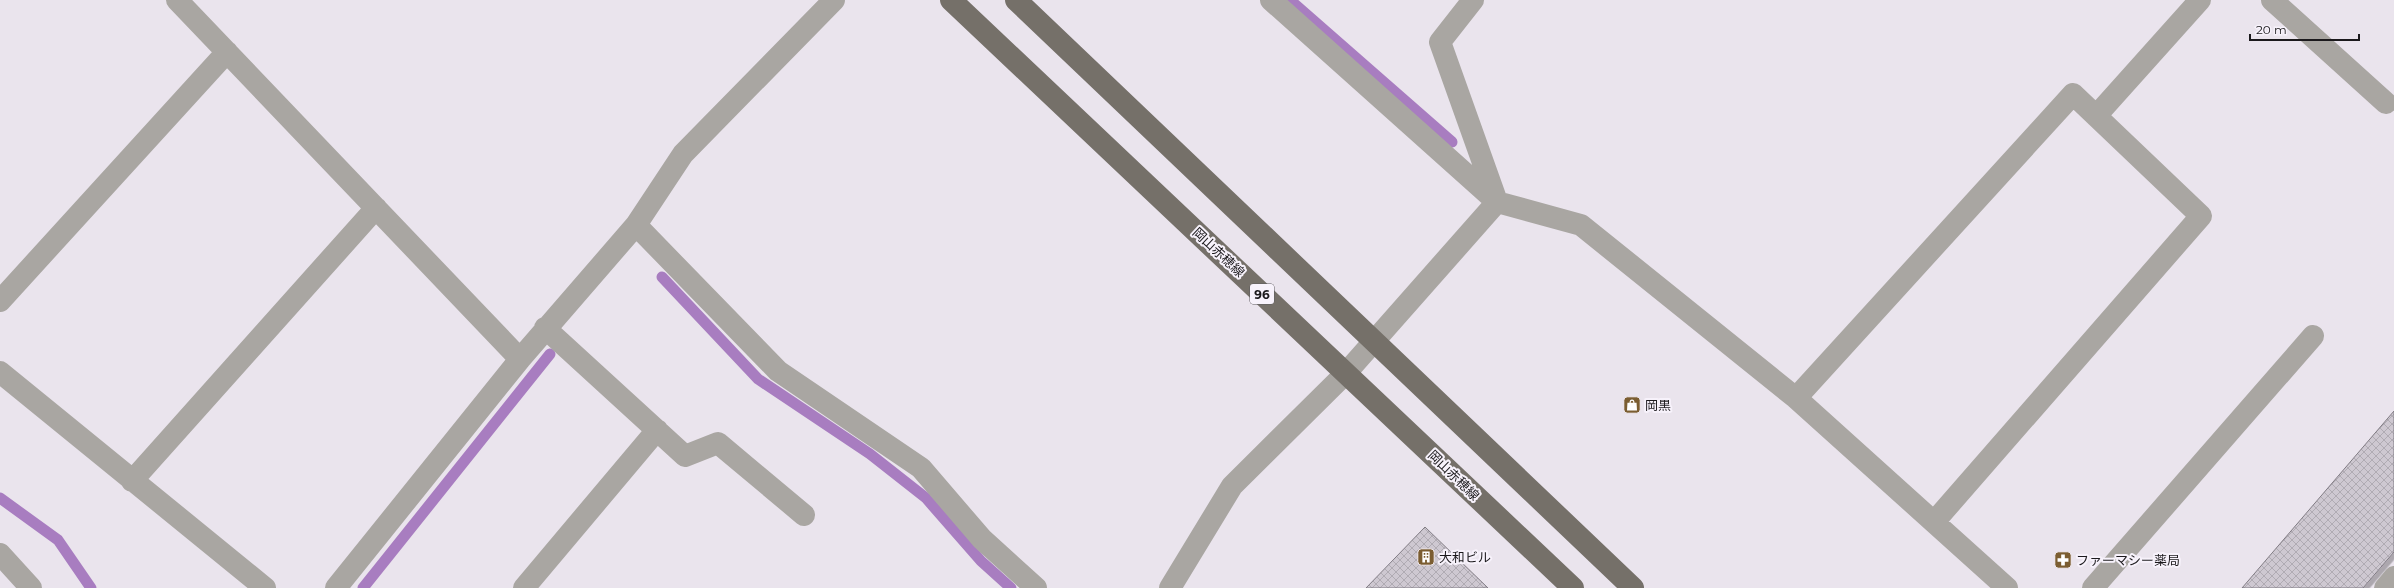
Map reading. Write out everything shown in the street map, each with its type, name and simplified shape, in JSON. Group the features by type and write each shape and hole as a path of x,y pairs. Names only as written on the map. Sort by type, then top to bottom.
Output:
{"main road":[{"name":"岡山赤穂線","path":"951,0 1573,588"},
{"path":"1016,0 1633,588"}],"street":[{"path":"178,0 520,358"},
{"path":"336,588 520,358 636,225 683,154 834,0"},
{"path":"1271,0 1497,202 1581,225 1796,398 2007,588"},
{"path":"1473,0 1440,42 1497,202"},
{"path":"2096,116 2200,0"},
{"path":"2272,0 2386,103"},
{"path":"0,301 227,52"},
{"path":"1796,398 2073,94 2201,216 1934,522"},
{"path":"1170,588 1232,486 1346,373 1497,202"},
{"path":"132,481 376,208"},
{"path":"636,225 778,371 921,468 982,539 1036,588"},
{"path":"545,328 685,456 718,443 804,515"},
{"path":"2093,588 2313,336"},
{"path":"0,372 265,588"},
{"path":"524,588 657,430"},
{"path":"0,554 31,588"}],"lane":[{"path":"2384,588 2394,576"}],"building":[{"path":"2394,411 2394,552 2363,588 2242,588"},
{"name":"大和ビル","path":"1425,527 1488,588 1366,588"}],"waterway":[{"path":"1290,0 1452,142"},
{"path":"662,277 758,379 870,454 926,498 981,561 1011,588"},
{"path":"363,588 550,354"},
{"path":"0,498 58,540 91,588"}],"place":[{"name":"岡黒","path":"1632,405"},
{"name":"大和ビル","path":"1426,557"},
{"name":"ファーマシー薬局","path":"2063,560"}]}
